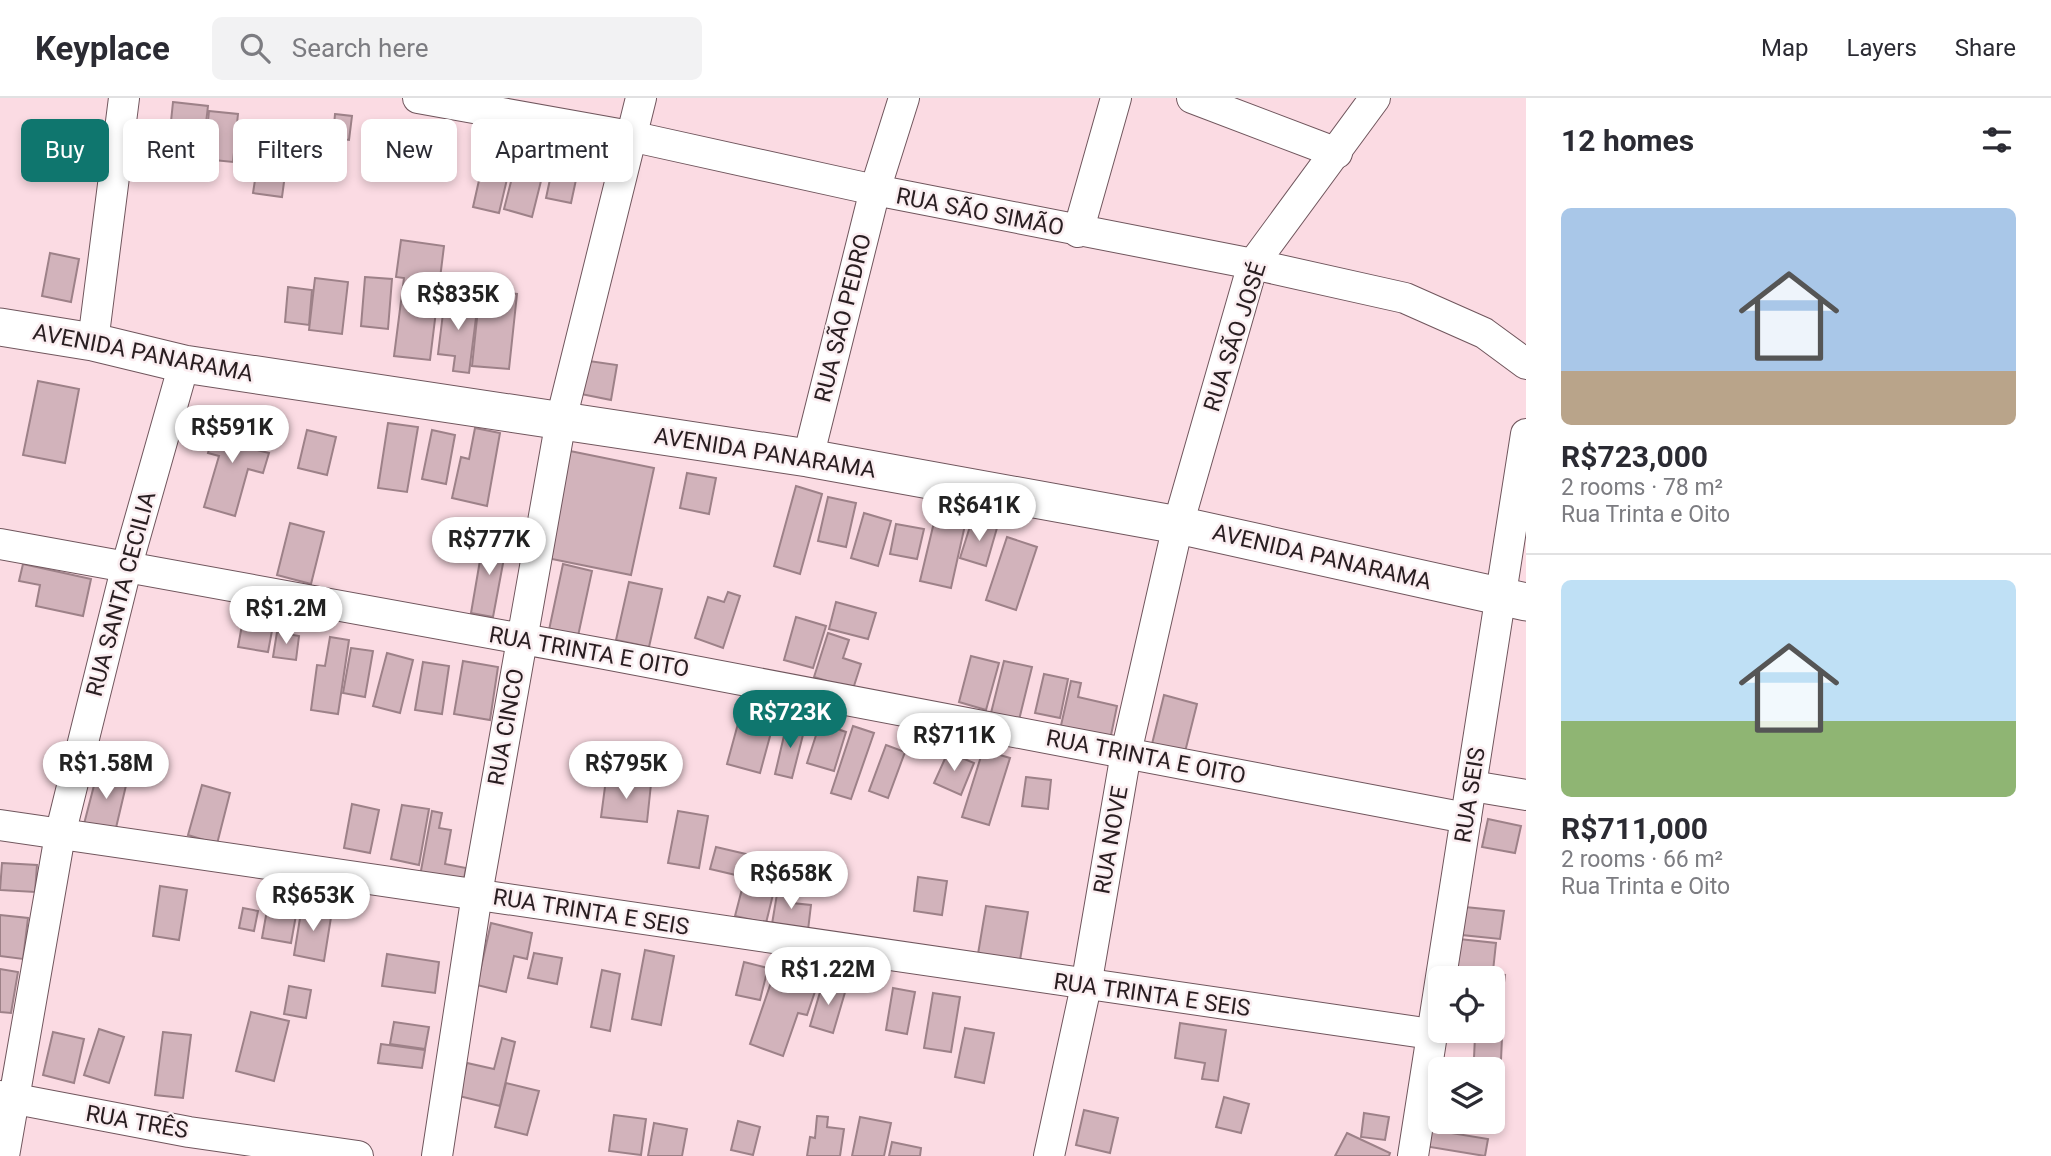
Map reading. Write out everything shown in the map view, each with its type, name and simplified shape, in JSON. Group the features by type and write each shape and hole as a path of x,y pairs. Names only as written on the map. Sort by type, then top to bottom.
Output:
{"street":[{"path":"93,342 124,98"},
{"name":"RUA SÃO SIMÃO","path":"418,98 535,119"},
{"name":"RUA CINCO","path":"633,126 641,98"},
{"name":"RUA SÃO PEDRO","path":"808,458 875,191 904,98"},
{"path":"1077,232 1116,98"},
{"path":"1192,98 1337,153"},
{"name":"RUA SÃO JOSÉ","path":"1178,525 1253,264 1375,98"},
{"name":"RUA SÃO SIMÃO","path":"633,137 875,191 1253,264 1405,298 1483,333 1526,364"},
{"name":"RUA CINCO","path":"437,1156 477,894 561,420 619,182"},
{"name":"AVENIDA PANARAMA","path":"0,327 93,342 184,363 808,458 1178,525 1512,600"},
{"name":"RUA SANTA CECILIA","path":"4,1156 7,1098 60,835 127,565 184,363"},
{"name":"RUA SEIS","path":"1442,966 1472,786 1512,600 1526,434"},
{"name":"RUA NOVE","path":"1049,1156 1086,986 1126,753 1178,525"},
{"name":"RUA TRINTA E OITO","path":"0,544 127,565 1466,818"},
{"path":"1472,786 1526,795"},
{"name":"RUA TRINTA E SEIS","path":"0,825 1086,986 1428,1034"},
{"name":"RUA SEIS","path":"1413,1156 1430,1043"},
{"name":"RUA TRÊS","path":"7,1098 202,1134 358,1156"}],"building":[{"path":"173,102 208,106 206,119 171,119"},
{"path":"209,111 238,114 237,119 233,119 233,162 219,161 219,119 208,119"},
{"path":"335,114 352,116 349,140 347,119 335,119"},
{"path":"255,182 284,182 282,197 253,193"},
{"path":"479,182 506,182 499,213 473,207"},
{"path":"511,182 541,182 532,217 504,209"},
{"path":"549,182 576,182 571,203 546,198"},
{"path":"401,240 444,246 430,360 394,356 404,278 396,277"},
{"path":"50,253 79,259 71,302 42,296"},
{"path":"365,277 392,279 388,329 361,326"},
{"path":"315,278 348,282 342,334 309,330"},
{"path":"288,287 312,290 309,325 285,322"},
{"path":"480,290 517,294 509,369 472,366"},
{"path":"445,297 478,302 469,373 453,371 455,356 438,354"},
{"path":"582,360 617,365 611,400 576,393"},
{"path":"38,381 79,389 65,463 23,455"},
{"path":"218,418 253,428 253,449 269,453 263,473 248,469 235,516 204,507 219,456 208,453"},
{"path":"388,423 418,427 407,492 378,488"},
{"path":"475,428 500,433 487,506 452,498 461,457 469,459"},
{"path":"307,430 336,437 327,475 298,468"},
{"path":"432,430 455,435 446,484 422,479"},
{"path":"570,451 654,468 631,575 547,558"},
{"path":"687,473 716,478 709,514 680,508"},
{"path":"796,486 822,494 800,574 774,566"},
{"path":"828,497 856,503 846,547 818,541"},
{"path":"864,513 891,521 878,566 851,558"},
{"path":"935,518 965,525 951,588 920,581"},
{"path":"972,520 997,528 986,566 960,558"},
{"path":"290,523 324,532 311,584 277,575"},
{"path":"896,524 924,529 917,559 890,554"},
{"path":"484,537 507,542 493,617 471,613"},
{"path":"1007,537 1037,547 1016,610 986,600"},
{"path":"23,564 91,579 83,616 36,606 40,585 19,581"},
{"path":"563,564 592,571 578,636 549,630"},
{"path":"629,582 662,589 649,647 616,640"},
{"path":"728,592 740,596 723,648 695,638 708,597 724,602"},
{"path":"836,602 876,613 868,639 829,629"},
{"path":"244,614 274,620 268,652 238,647"},
{"path":"796,617 826,626 813,668 784,660"},
{"path":"277,632 299,636 296,660 273,657"},
{"path":"828,633 849,640 843,658 861,664 853,689 814,677"},
{"path":"330,637 349,640 338,714 311,710 317,665 325,666"},
{"path":"351,648 373,651 365,697 343,693"},
{"path":"387,653 413,660 400,713 373,706"},
{"path":"971,656 999,663 986,710 959,702"},
{"path":"463,661 498,667 490,720 454,714"},
{"path":"1004,661 1032,667 1018,724 990,717"},
{"path":"423,662 449,666 442,714 415,710"},
{"path":"1044,674 1068,679 1060,718 1035,713"},
{"path":"1071,681 1081,683 1078,697 1117,706 1110,740 1060,730"},
{"path":"1164,695 1197,704 1185,752 1152,744"},
{"path":"742,709 775,718 760,773 727,764"},
{"path":"787,723 805,727 792,778 775,774"},
{"path":"820,723 846,732 834,771 807,763"},
{"path":"853,726 874,733 851,799 831,793"},
{"path":"886,745 905,752 888,798 869,791"},
{"path":"983,750 1010,758 989,825 962,817"},
{"path":"948,752 974,763 961,795 934,783"},
{"path":"98,770 128,777 115,832 84,824"},
{"path":"1026,777 1051,780 1048,809 1022,806"},
{"path":"606,779 651,784 647,822 601,817"},
{"path":"202,785 230,793 217,844 188,835"},
{"path":"352,804 379,810 370,853 344,848"},
{"path":"402,805 429,809 419,865 391,859"},
{"path":"432,811 442,813 439,828 451,830 445,864 466,868 463,884 420,876"},
{"path":"678,811 708,816 699,868 668,863"},
{"path":"1488,819 1521,826 1515,853 1482,847"},
{"path":"716,847 746,854 740,876 710,869"},
{"path":"749,862 779,870 766,923 735,916"},
{"path":"2,863 37,865 35,892 0,890"},
{"path":"918,877 947,881 942,915 914,911"},
{"path":"160,886 187,890 179,940 153,936"},
{"path":"778,888 794,890 792,903 811,905 808,930 772,924"},
{"path":"269,899 298,904 291,943 262,938"},
{"path":"302,906 332,911 324,961 294,955"},
{"path":"986,906 1028,912 1020,960 978,954"},
{"path":"1465,907 1504,911 1500,939 1462,935"},
{"path":"243,908 258,911 254,931 239,928"},
{"path":"0,915 28,918 23,959 0,956"},
{"path":"491,923 532,933 527,959 514,956 506,992 477,985"},
{"path":"1459,939 1496,943 1494,966 1455,966"},
{"path":"645,950 674,956 661,1025 632,1019"},
{"path":"534,953 562,958 557,984 528,978"},
{"path":"781,953 823,968 807,1015 798,1013 783,1056 750,1044"},
{"path":"387,954 439,962 435,993 382,986"},
{"path":"744,962 768,968 760,1000 736,995"},
{"path":"0,969 18,972 11,1013 0,1012"},
{"path":"602,970 620,974 610,1031 591,1027"},
{"path":"823,982 846,989 833,1033 810,1026"},
{"path":"289,986 311,990 306,1018 284,1014"},
{"path":"893,988 915,992 907,1034 886,1030"},
{"path":"933,993 960,997 951,1052 924,1048"},
{"path":"251,1012 289,1021 274,1081 236,1071"},
{"path":"394,1022 429,1027 425,1049 390,1044"},
{"path":"1180,1023 1226,1030 1218,1081 1202,1079 1205,1063 1175,1058"},
{"path":"965,1028 994,1033 984,1083 955,1077"},
{"path":"99,1029 124,1037 109,1083 84,1075"},
{"path":"53,1032 84,1039 74,1083 43,1075"},
{"path":"163,1032 191,1035 183,1098 155,1095"},
{"path":"502,1038 515,1042 500,1106 459,1096 467,1063 494,1069"},
{"path":"1475,1043 1502,1043 1501,1057 1474,1057"},
{"path":"381,1044 425,1050 422,1068 378,1063"},
{"path":"506,1083 539,1091 527,1135 495,1127"},
{"path":"1224,1097 1249,1104 1241,1133 1216,1127"},
{"path":"1084,1110 1118,1118 1110,1153 1076,1145"},
{"path":"1364,1113 1389,1117 1385,1140 1361,1137"},
{"path":"614,1115 646,1119 641,1155 609,1151"},
{"path":"817,1116 828,1117 827,1127 844,1129 840,1156 807,1156 810,1137 815,1138"},
{"path":"860,1117 891,1123 884,1156 852,1156"},
{"path":"738,1121 760,1127 753,1155 731,1150"},
{"path":"654,1123 687,1129 682,1156 648,1156"},
{"path":"1427,1129 1428,1134 1458,1134 1488,1139 1485,1156 1424,1146"},
{"path":"1347,1133 1390,1153 1389,1156 1335,1156"},
{"path":"892,1142 921,1148 920,1156 889,1156"}]}
